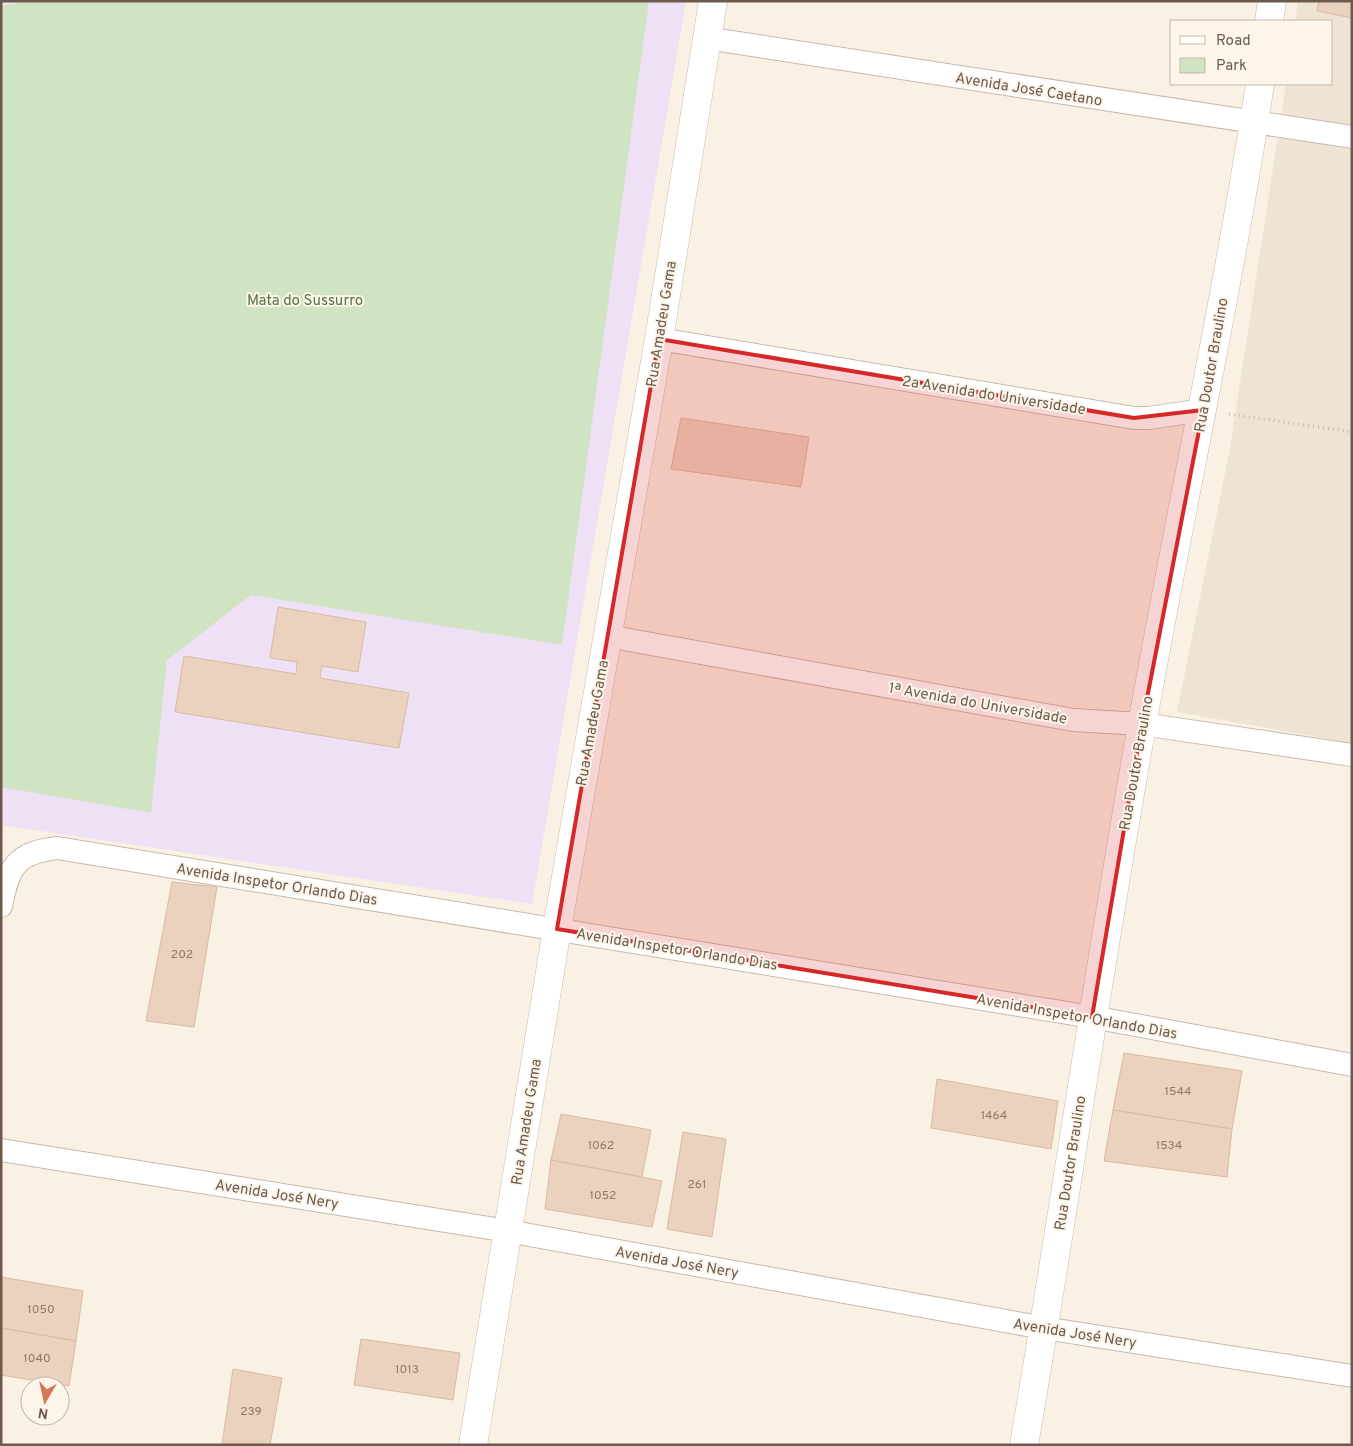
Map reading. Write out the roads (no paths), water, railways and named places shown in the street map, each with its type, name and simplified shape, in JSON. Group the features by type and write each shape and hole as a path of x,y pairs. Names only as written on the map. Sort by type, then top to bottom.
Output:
{"street":[{"name":"Rua Amadeu Gama","path":"473,1445 557,929 659,340 713,1"},
{"path":"1269,20 1272,1"},
{"name":"Avenida José Caetano","path":"706,38 1254,124 1352,137"},
{"name":"Rua Doutor Braulino","path":"1024,1445 1092,1018 1142,724 1203,410 1260,85"},
{"name":"2a Avenida do Universidade","path":"659,340 1134,418 1203,410"},
{"name":"1ª Avenida do Universidade","path":"607,636 1074,720 1142,724 1352,755"},
{"name":"Avenida Inspetor Orlando Dias","path":"1,906 9,872 22,859 38,850 57,848 1092,1018 1352,1065"},
{"name":"Avenida José Nery","path":"1,1150 508,1231 1044,1328 1352,1376"}],"park label":[{"name":"Mata do Sussurro","path":"305,300"}]}
